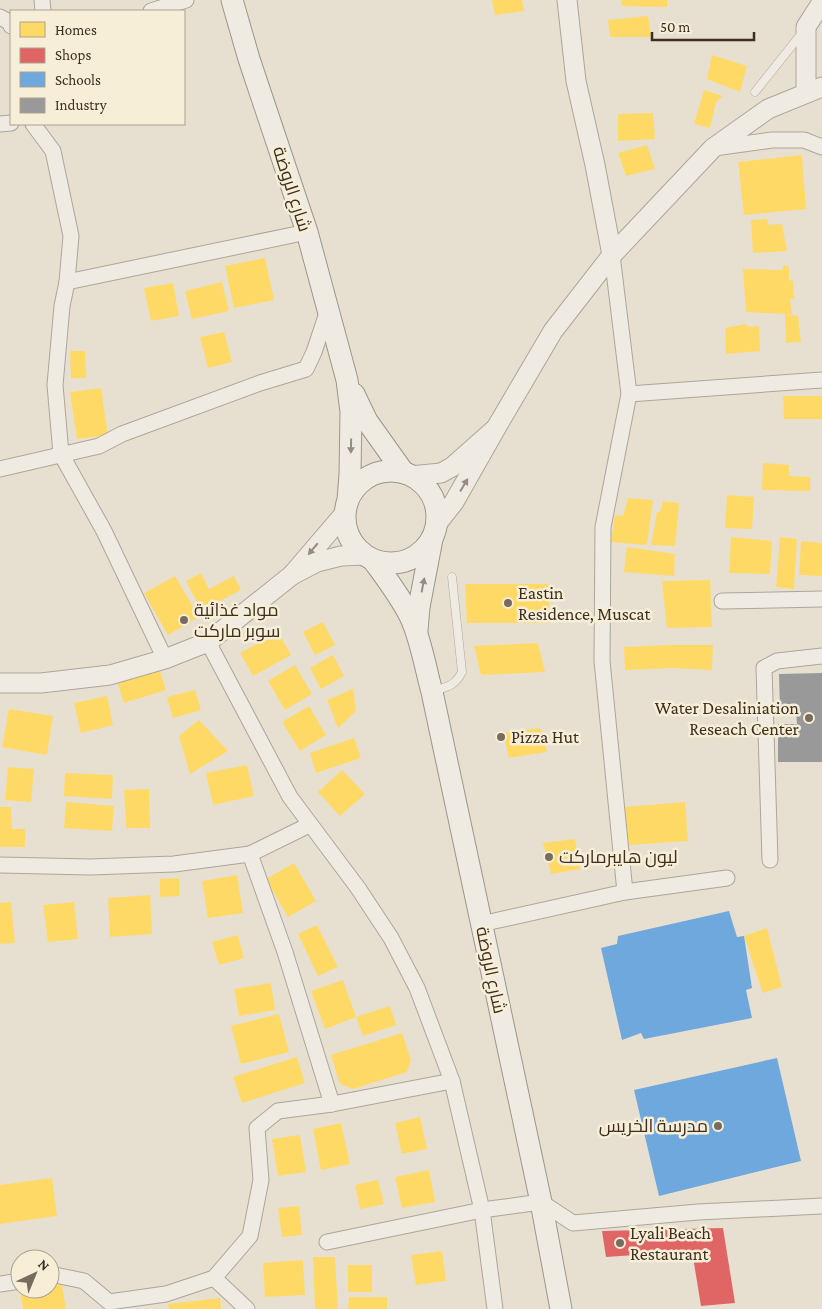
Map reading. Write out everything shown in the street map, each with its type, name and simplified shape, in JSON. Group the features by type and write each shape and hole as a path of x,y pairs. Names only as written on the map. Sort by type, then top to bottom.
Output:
{"main road":[{"name":"شارع الروضة","path":"232,0 249,58 307,232 347,380 351,412 350,474 346,506"},
{"name":"شارع الروضة","path":"347,380 368,421 407,474"},
{"path":"384,472 407,474 426,488 435,505 434,532 422,552 407,561 390,564 369,558 353,544 346,529 346,506 355,488 365,479 384,472"},
{"name":"شارع الروضة","path":"416,633 419,606 434,532"},
{"name":"شارع الروضة","path":"369,558 402,601 410,617 432,692 541,1202 561,1309"}],"street":[{"path":"154,10 186,0"},
{"path":"567,0 576,81 595,165 612,255 629,394 603,527 602,661 625,892"},
{"path":"434,532 454,502 553,330 612,255 713,148 768,109 817,91 806,28 822,2"},
{"path":"34,125 53,150 71,236 55,385 61,454 104,531 165,659"},
{"path":"713,148 772,140 804,140 822,147"},
{"path":"67,282 307,232"},
{"path":"0,469 99,446 122,434 260,383 306,369 314,352 328,310"},
{"path":"629,394 822,380"},
{"path":"407,474 441,473 452,466 496,428"},
{"path":"0,683 42,683 110,675 165,659 208,642 292,575 346,506"},
{"path":"292,575 325,560 341,556 369,558"},
{"path":"722,601 822,599"},
{"path":"208,642 290,797 309,825 358,888 391,938 417,988 452,1081 482,1210 495,1309"},
{"path":"770,860 764,668 777,661 822,656"},
{"path":"0,865 90,867 174,864 250,854 309,825"},
{"path":"250,854 285,952 332,1104"},
{"path":"481,924 625,892 727,878"},
{"path":"60,1276 84,1281 109,1302 166,1294 214,1278 250,1236 261,1180 257,1128 278,1111 332,1104 452,1081"},
{"path":"327,1242 482,1210 541,1202 573,1223 698,1212 822,1206"},
{"path":"214,1278 247,1309"}],"lane":[{"path":"755,92 806,28"},
{"path":"432,692 448,687 458,681 462,672 452,577"}],"building: Homes":[{"path":"492,0 522,0 524,11 495,15"},
{"path":"621,0 667,0 667,7 622,6"},
{"path":"648,16 651,37 610,37 608,20"},
{"path":"712,55 747,66 740,92 707,79"},
{"path":"704,90 723,96 716,102 710,128 694,124"},
{"path":"653,113 655,139 618,141 618,114"},
{"path":"647,145 655,169 626,176 618,153"},
{"path":"802,155 806,209 744,215 738,162"},
{"path":"767,219 769,225 782,224 787,251 753,253 751,220"},
{"path":"265,258 274,300 234,308 225,266"},
{"path":"784,265 789,267 789,280 793,281 794,299 790,299 792,314 746,312 743,269 782,270"},
{"path":"222,282 229,311 192,319 185,291"},
{"path":"173,283 179,316 151,321 144,288"},
{"path":"785,314 798,316 801,342 786,343"},
{"path":"746,324 748,327 759,326 760,351 726,354 725,328"},
{"path":"224,332 232,362 208,368 200,337"},
{"path":"70,351 85,351 86,378 71,378"},
{"path":"101,388 108,435 77,439 70,392"},
{"path":"783,396 822,396 822,419 784,419"},
{"path":"763,463 789,465 789,476 810,477 810,491 762,490"},
{"path":"727,495 754,497 752,529 725,528"},
{"path":"628,498 653,500 647,545 611,542 615,515 623,516"},
{"path":"663,501 679,503 675,546 651,545 657,512 660,512"},
{"path":"731,537 772,541 770,574 729,573"},
{"path":"780,537 797,539 794,589 776,587"},
{"path":"801,541 822,543 822,576 799,575"},
{"path":"627,547 675,554 674,576 624,572"},
{"path":"201,573 209,589 234,576 241,590 214,604 216,609 204,616 186,581"},
{"path":"175,576 199,617 168,635 144,593"},
{"path":"710,580 712,627 667,628 662,581"},
{"name":"Eastin Residence, Muscat","path":"465,584 548,584 550,623 467,623"},
{"path":"323,622 335,645 315,655 303,632"},
{"path":"278,632 291,655 253,676 240,653"},
{"path":"538,643 545,672 481,675 474,646"},
{"path":"713,645 712,670 672,668 625,670 624,647"},
{"path":"333,655 344,676 321,689 310,668"},
{"path":"295,665 312,694 285,710 268,681"},
{"path":"159,668 166,690 124,703 117,681"},
{"path":"353,689 356,711 338,728 327,700"},
{"path":"195,690 201,710 173,718 167,697"},
{"path":"107,696 113,725 81,733 74,703"},
{"path":"309,706 326,735 300,751 282,722"},
{"path":"9,709 53,716 47,755 2,747"},
{"path":"199,720 228,751 190,774 179,736"},
{"path":"540,728 547,752 509,758 503,733"},
{"path":"354,738 361,758 316,773 310,753"},
{"path":"247,765 254,796 213,805 206,773"},
{"path":"8,767 34,769 31,802 5,800"},
{"path":"342,770 365,794 340,816 318,792"},
{"path":"65,773 113,775 112,799 64,796"},
{"path":"149,789 150,828 126,828 124,790"},
{"path":"66,802 114,806 112,831 64,828"},
{"path":"685,802 688,841 629,845 625,807"},
{"path":"0,807 11,807 12,829 25,829 25,847 0,847"},
{"path":"575,839 580,869 551,874 543,843"},
{"path":"294,863 316,901 288,917 266,879"},
{"path":"237,875 243,913 208,918 202,881"},
{"path":"179,878 179,896 160,897 160,879"},
{"path":"150,895 152,934 110,937 108,898"},
{"path":"11,902 15,943 0,944 0,903"},
{"path":"74,902 78,939 48,942 43,905"},
{"path":"317,925 338,967 318,976 298,934"},
{"path":"767,928 782,987 763,993 744,936"},
{"path":"238,935 244,958 219,965 212,942"},
{"path":"343,980 356,1017 325,1029 311,991"},
{"path":"271,983 275,1010 239,1016 234,989"},
{"path":"390,1006 396,1025 363,1036 356,1017"},
{"path":"279,1014 289,1052 241,1064 231,1026"},
{"path":"402,1033 411,1060 407,1072 353,1089 340,1084 331,1055"},
{"path":"297,1057 305,1083 242,1103 233,1077"},
{"path":"420,1117 427,1149 402,1154 395,1123"},
{"path":"341,1123 350,1164 321,1170 313,1129"},
{"path":"300,1135 306,1172 278,1176 272,1139"},
{"path":"429,1170 435,1202 402,1208 395,1177"},
{"path":"52,1178 57,1216 0,1224 0,1185"},
{"path":"378,1180 384,1204 360,1209 355,1185"},
{"path":"299,1206 302,1235 282,1237 278,1208"},
{"path":"442,1251 446,1281 416,1285 411,1255"},
{"path":"313,1257 335,1257 338,1309 315,1309"},
{"path":"303,1260 305,1295 265,1297 263,1263"},
{"path":"348,1265 372,1265 372,1292 348,1292"},
{"path":"60,1284 62,1284 66,1309 23,1309 21,1299 60,1299"},
{"path":"349,1297 387,1297 387,1309 348,1309"},
{"path":"220,1298 221,1309 169,1309 168,1304"}],"building: Shops":[{"path":"723,1228 735,1303 701,1306 692,1251 606,1257 602,1231"}],"building: Schools":[{"path":"729,911 737,937 744,936 752,988 746,990 752,1018 644,1039 641,1033 622,1040 601,948 617,944 618,936"},
{"name":"مدرسة الخريس","path":"777,1058 801,1161 659,1196 634,1090"}],"building: Industry":[{"name":"Water Desaliniation Reseach Center","path":"822,673 822,762 778,762 778,724 797,724 796,712 780,712 779,674"}],"place":[{"name":"Eastin Residence, Muscat","path":"508,603"},
{"name":"مواد غذائية سوبر ماركت","path":"184,620"},
{"name":"Water Desaliniation Reseach Center","path":"809,718"},
{"name":"Pizza Hut","path":"501,737"},
{"name":"ليون هايبرماركت","path":"549,857"},
{"name":"مدرسة الخريس","path":"718,1126"},
{"name":"Lyali Beach Restaurant","path":"620,1243"}]}
